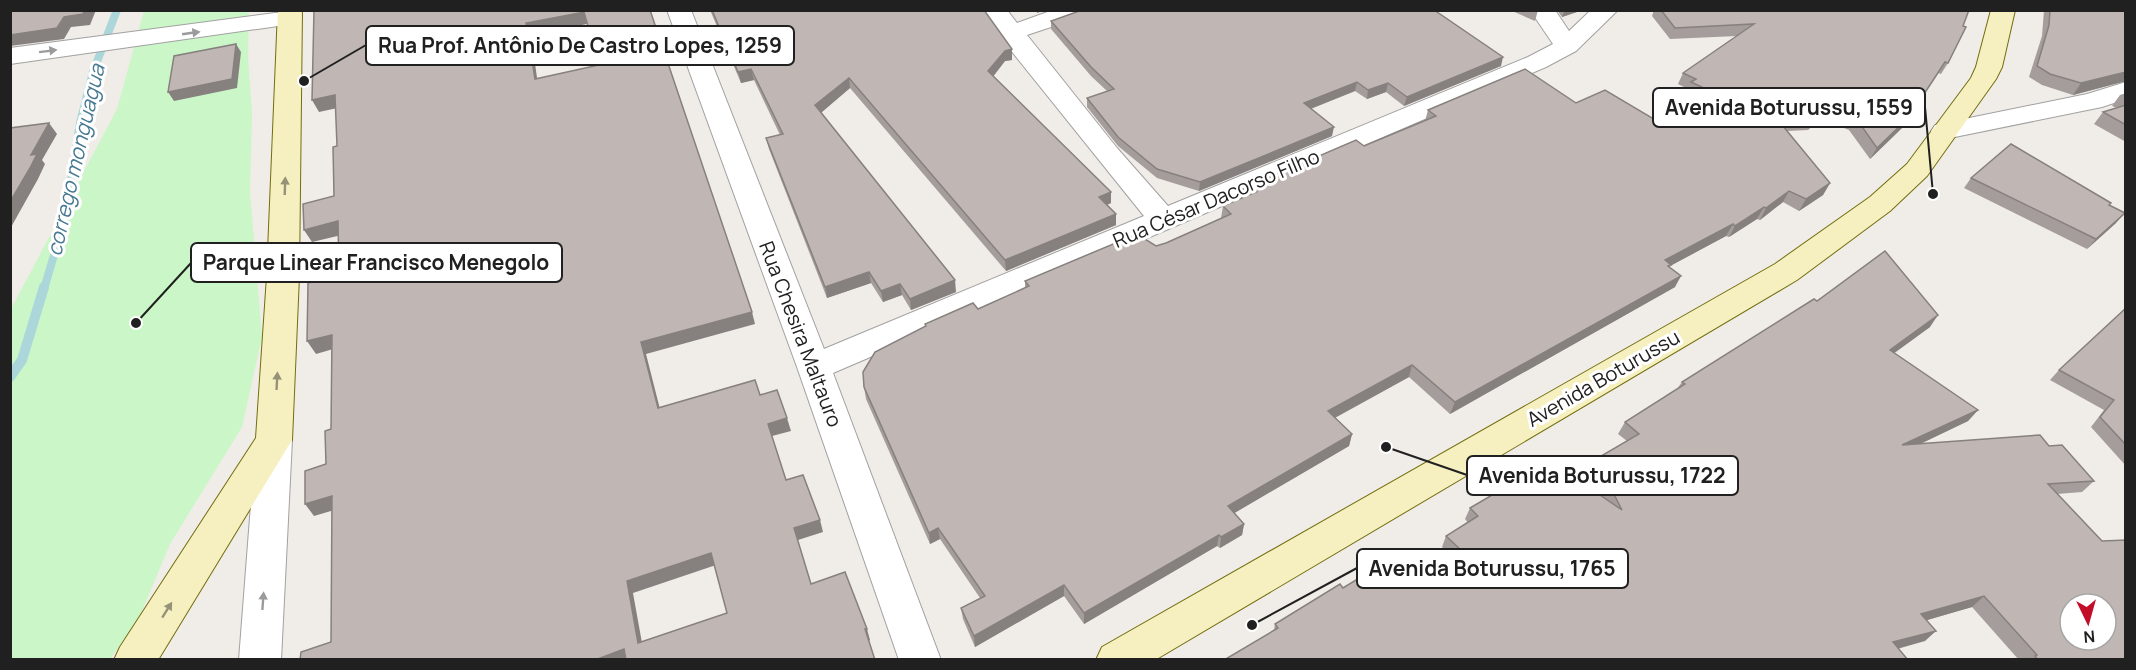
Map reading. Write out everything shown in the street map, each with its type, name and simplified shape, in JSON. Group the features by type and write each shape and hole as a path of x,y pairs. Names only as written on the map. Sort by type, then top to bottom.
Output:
{"main road":[{"name":"Avenida Boturussu","path":"1117,660 1786,272 1880,204 1917,170 1983,79 1989,67 2002,10"},
{"path":"135,660 274,440 283,276 290,14"}],"street":[{"name":"Rua Chesira Maltauro","path":"678,10 814,367 920,660"},
{"path":"994,10 1164,220"},
{"path":"1011,33 1078,10"},
{"path":"1542,10 1567,46"},
{"name":"Rua César Dacorso Filho","path":"814,367 1537,62 1567,46 1606,10"},
{"path":"10,56 133,41 290,14"},
{"path":"1945,131 2092,101 2126,90"},
{"path":"260,660 274,440"}],"green space":[{"path":"144,11 249,11 248,57 252,113 250,192 262,337 242,427 170,544 139,618 110,659 11,660 11,309 117,109"}],"building":[{"path":"10,10 84,10 83,14 64,17 57,28 10,35"},
{"path":"314,10 650,10 752,312 641,342 658,408 755,380 760,395 777,390 787,418 768,424 786,480 803,475 820,520 794,528 811,584 845,572 867,629 865,629 875,660 626,660 624,649 595,660 300,660 301,652 331,642 332,496 305,504 305,471 326,464 325,431 331,429 332,335 307,341 308,283 339,275 338,221 304,230 303,204 334,196 333,147 337,146 335,95 312,100","holes":["584,12 599,65 535,79 526,23","711,553 727,613 638,643 627,581"]},
{"path":"712,10 984,10 1012,49 1005,51 988,71 1111,192 1099,197 1116,214 1005,260 849,78 815,105 955,280 910,299 900,284 881,291 869,272 825,287 766,138 783,134 751,69 738,72"},
{"path":"1082,10 1434,10 1503,57 1407,97 1388,83 1368,90 1357,82 1304,103 1334,127 1200,182 1157,169 1118,137 1087,98 1114,89 1091,67 1051,21"},
{"path":"1661,10 1969,10 1963,26 1966,27 1948,63 1945,62 1909,117 1877,148 1856,118 1826,107 1815,118 1778,120 1830,183 1806,199 1789,191 1735,226 1733,224 1665,260 1671,265 1668,266 1681,276 1455,402 1412,365 1328,411 1352,434 1228,506 1244,524 1221,537 1219,535 1084,613 1064,585 974,636 961,608 985,596 938,528 929,533 864,387 863,372 875,352 926,326 925,324 973,303 978,309 1029,286 1025,281 1137,234 1156,246 1166,243 1231,214 1223,206 1256,192 1242,189 1356,140 1364,146 1436,116 1428,110 1525,69 1576,103 1605,90 1662,124 1727,99 1691,82 1696,79 1683,73 1754,24 1675,28"},
{"path":"2050,10 2126,10 2126,72 2081,83 2050,74 2037,66 2049,25"},
{"path":"236,44 232,79 168,92 174,56"},
{"path":"2126,105 2126,125 2103,112"},
{"path":"49,123 31,155 37,154 10,202 10,128"},
{"path":"2011,144 2125,213 2096,239 1971,178"},
{"path":"1885,251 1938,315 1890,350 1978,410 1902,445 2040,435 2049,446 2062,445 2094,481 2048,484 2102,541 2126,540 2126,660 2038,660 2035,656 2037,655 1984,596 1921,614 1936,631 1893,642 1908,660 1224,660 1278,628 1275,624 1340,584 1343,588 1387,561 1407,581 1460,549 1446,536 1478,516 1470,508 1550,461 1622,510 1596,459 1639,434 1625,422 1685,384 1682,382 1814,299 1817,301"},
{"path":"2126,308 2126,445 2100,417 2114,400 2059,370"}],"waterway":[{"name":"corrego monguagua","path":"44,289 65,218 80,123 93,72 117,10"},
{"name":"corrego monguagua","path":"10,377 22,360 44,287"}],"place":[{"name":"Rua Prof. Antônio De Castro Lopes, 1259","path":"304,81"},
{"name":"Avenida Boturussu, 1559","path":"1933,194"},
{"name":"Parque Linear Francisco Menegolo","path":"136,323"},
{"name":"Avenida Boturussu, 1722","path":"1386,447"},
{"name":"Avenida Boturussu, 1765","path":"1252,625"}]}
